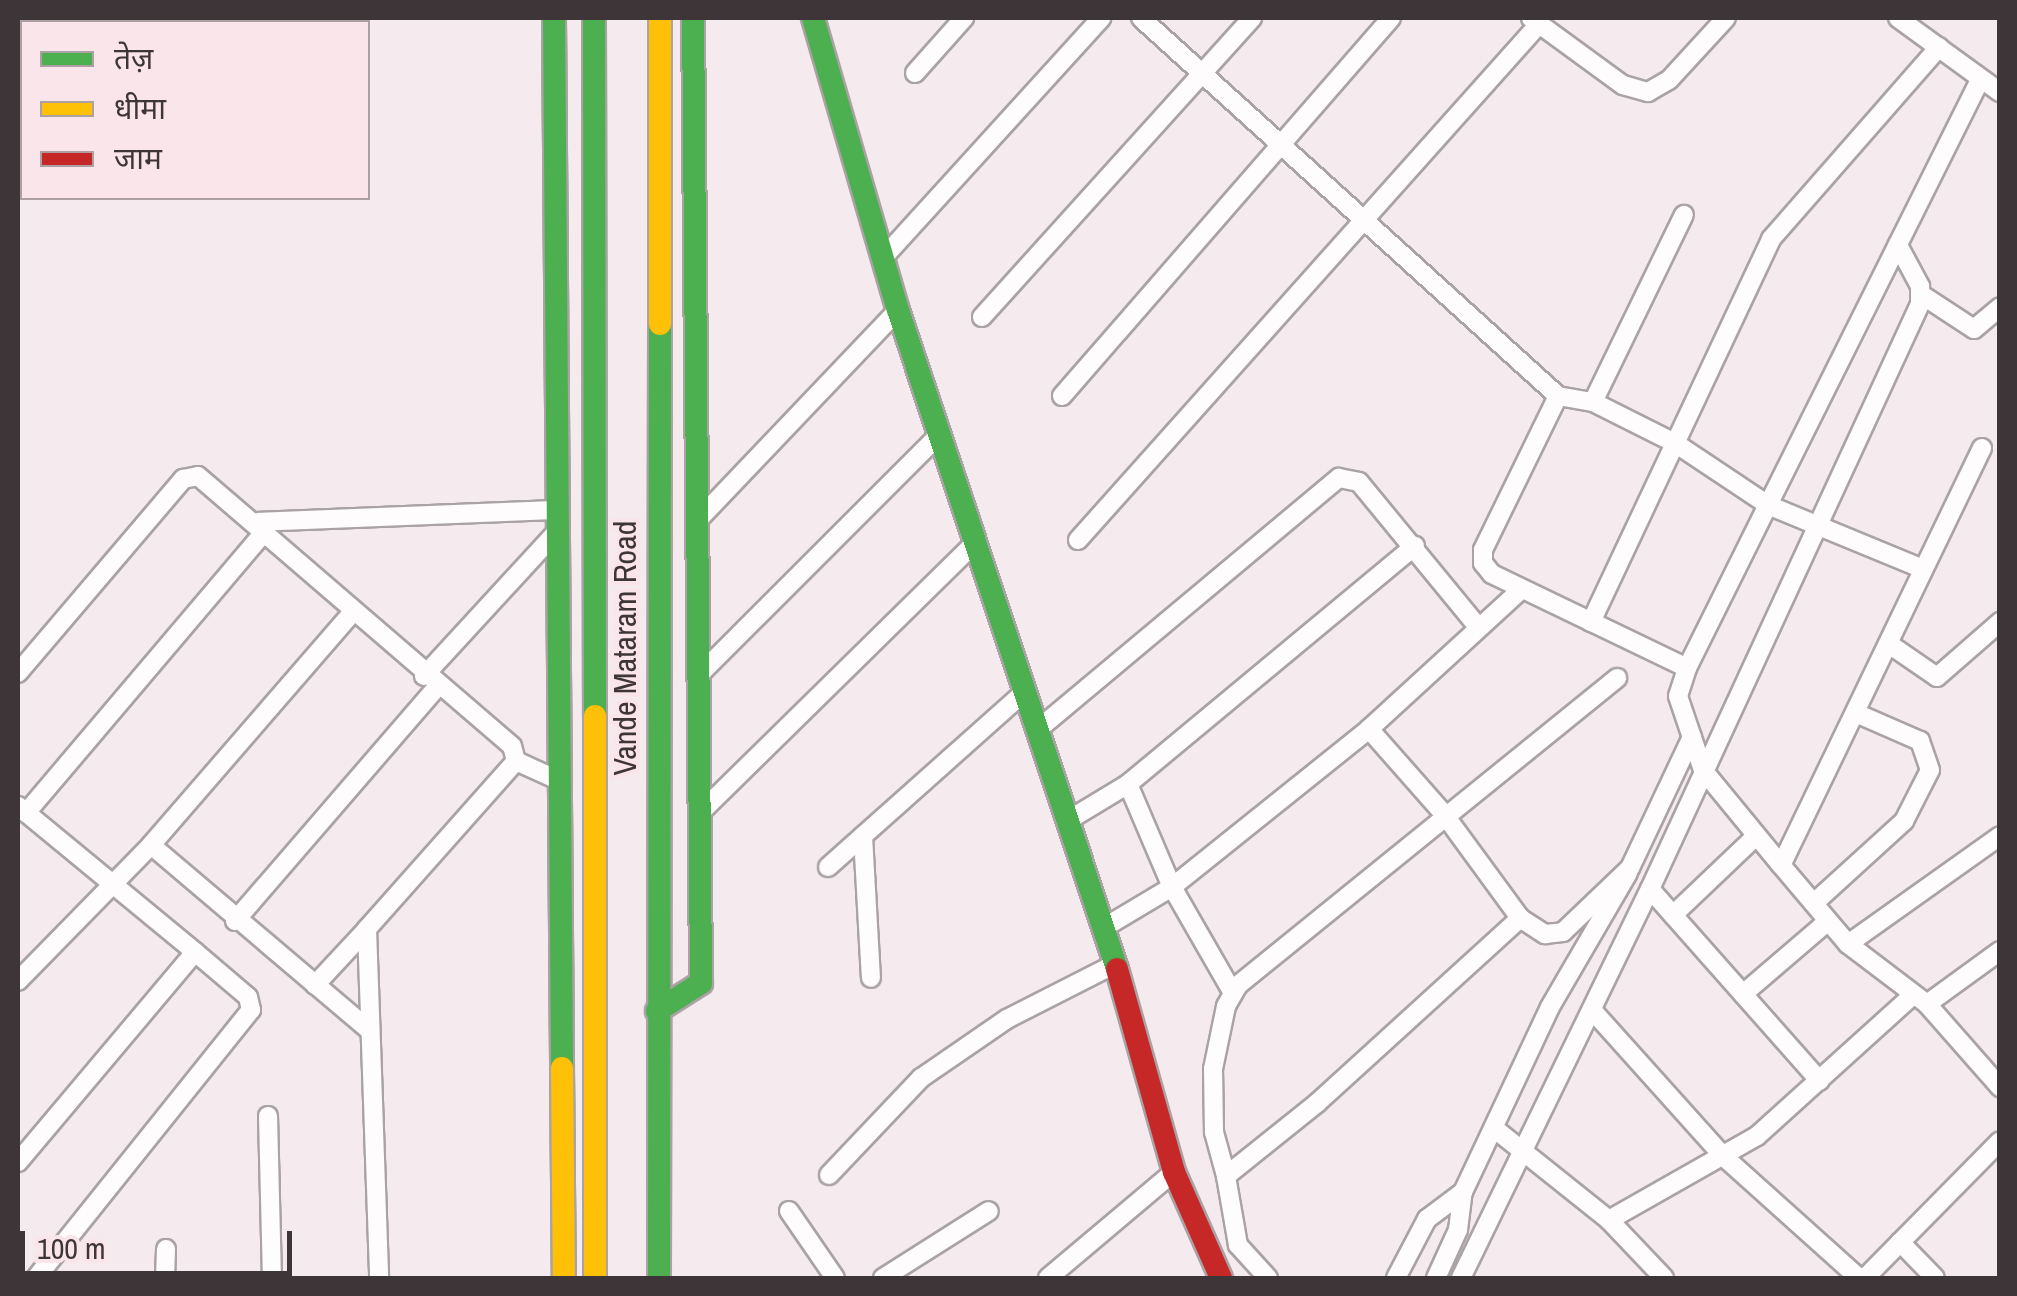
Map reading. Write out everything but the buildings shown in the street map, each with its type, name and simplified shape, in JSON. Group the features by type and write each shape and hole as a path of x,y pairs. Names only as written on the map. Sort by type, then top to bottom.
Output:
{"street":[{"path":"554,18 564,1278"},
{"name":"Vande Mataram Road","path":"594,18 595,1278"},
{"name":"Vande Mataram Road","path":"660,18 656,1011 660,1278"},
{"path":"656,1011 701,982 704,809 693,18"},
{"path":"813,18 898,310 1066,821 1105,927 1174,1172 1221,1278"},
{"path":"915,73 964,18"},
{"path":"882,259 1101,18"},
{"path":"1141,18 1558,396 1593,402 1674,443 1768,504 1923,569"},
{"path":"982,317 1252,18"},
{"path":"1062,396 1392,18"},
{"path":"1078,540 1364,221 1535,21 1623,86 1648,92 1669,80 1726,18"},
{"path":"1898,18 2000,92"},
{"path":"1591,622 1771,238 1939,47"},
{"path":"1980,80 1687,668 1678,696 1703,770 1827,922 1848,944 1920,1000 1997,1078"},
{"path":"1593,402 1684,214"},
{"path":"1898,245 1922,295 1974,329 2000,307"},
{"path":"1461,1278 1820,528 1922,295"},
{"path":"699,519 898,310"},
{"path":"1558,396 1483,550 1492,574 1687,668"},
{"path":"701,673 939,436"},
{"path":"1781,866 1982,448"},
{"path":"18,672 183,478 198,476 262,526 430,681 512,746 516,761"},
{"path":"1036,731 1339,478 1359,482 1478,628"},
{"path":"36,1278 251,1010 248,996 22,810 262,526 558,520"},
{"path":"235,922 558,520"},
{"path":"704,809 974,544"},
{"path":"1066,821 1128,784 1415,546"},
{"path":"1105,927 1172,887 1368,729 1522,589"},
{"path":"18,981 151,845 353,612"},
{"path":"1889,644 1937,677 2000,622"},
{"path":"1268,1278 1238,1245 1214,1132 1213,1069 1233,994 1444,814 1617,678"},
{"path":"828,867 1024,693"},
{"path":"1814,903 1893,834 1930,770 1920,742 1856,713"},
{"path":"1368,729 1444,814 1520,918 1544,934 1562,932 1630,868"},
{"path":"1436,1278 1458,1230 1463,1192 1550,1007 1630,868 1692,737"},
{"path":"516,761 560,781"},
{"path":"315,986 516,761"},
{"path":"1128,784 1172,887 1233,994"},
{"path":"863,836 872,978"},
{"path":"1673,915 1756,836"},
{"path":"1848,944 2000,836"},
{"path":"151,845 235,922 370,1031"},
{"path":"1650,889 1820,1082"},
{"path":"1226,1176 1317,1104 1520,918"},
{"path":"1743,994 1827,922"},
{"path":"366,929 379,1278"},
{"path":"1609,1220 1723,1156 1920,1000 2000,951"},
{"path":"18,1162 195,952"},
{"path":"829,1175 921,1078 1006,1018 1116,964"},
{"path":"1592,1010 1723,1156 1862,1278 2000,1141"},
{"path":"268,1116 272,1278"},
{"path":"1494,1129 1609,1220 1664,1278"},
{"path":"1048,1278 1174,1172"},
{"path":"1396,1278 1427,1219 1463,1192"},
{"path":"789,1211 835,1278"},
{"path":"884,1278 989,1211"},
{"path":"1900,1242 1935,1278"},
{"path":"165,1278 166,1248"}],"traffic: fast":[{"path":"554,18 562,1068"},
{"path":"594,18 595,716"},
{"path":"657,1011 701,983 693,18"},
{"path":"813,18 898,310 1117,969"},
{"path":"659,1278 660,324"}],"traffic: slow":[{"path":"660,18 660,324"},
{"path":"595,716 595,1278"},
{"path":"562,1068 564,1278"}],"traffic: jam":[{"path":"1117,969 1174,1172 1221,1278"}]}
